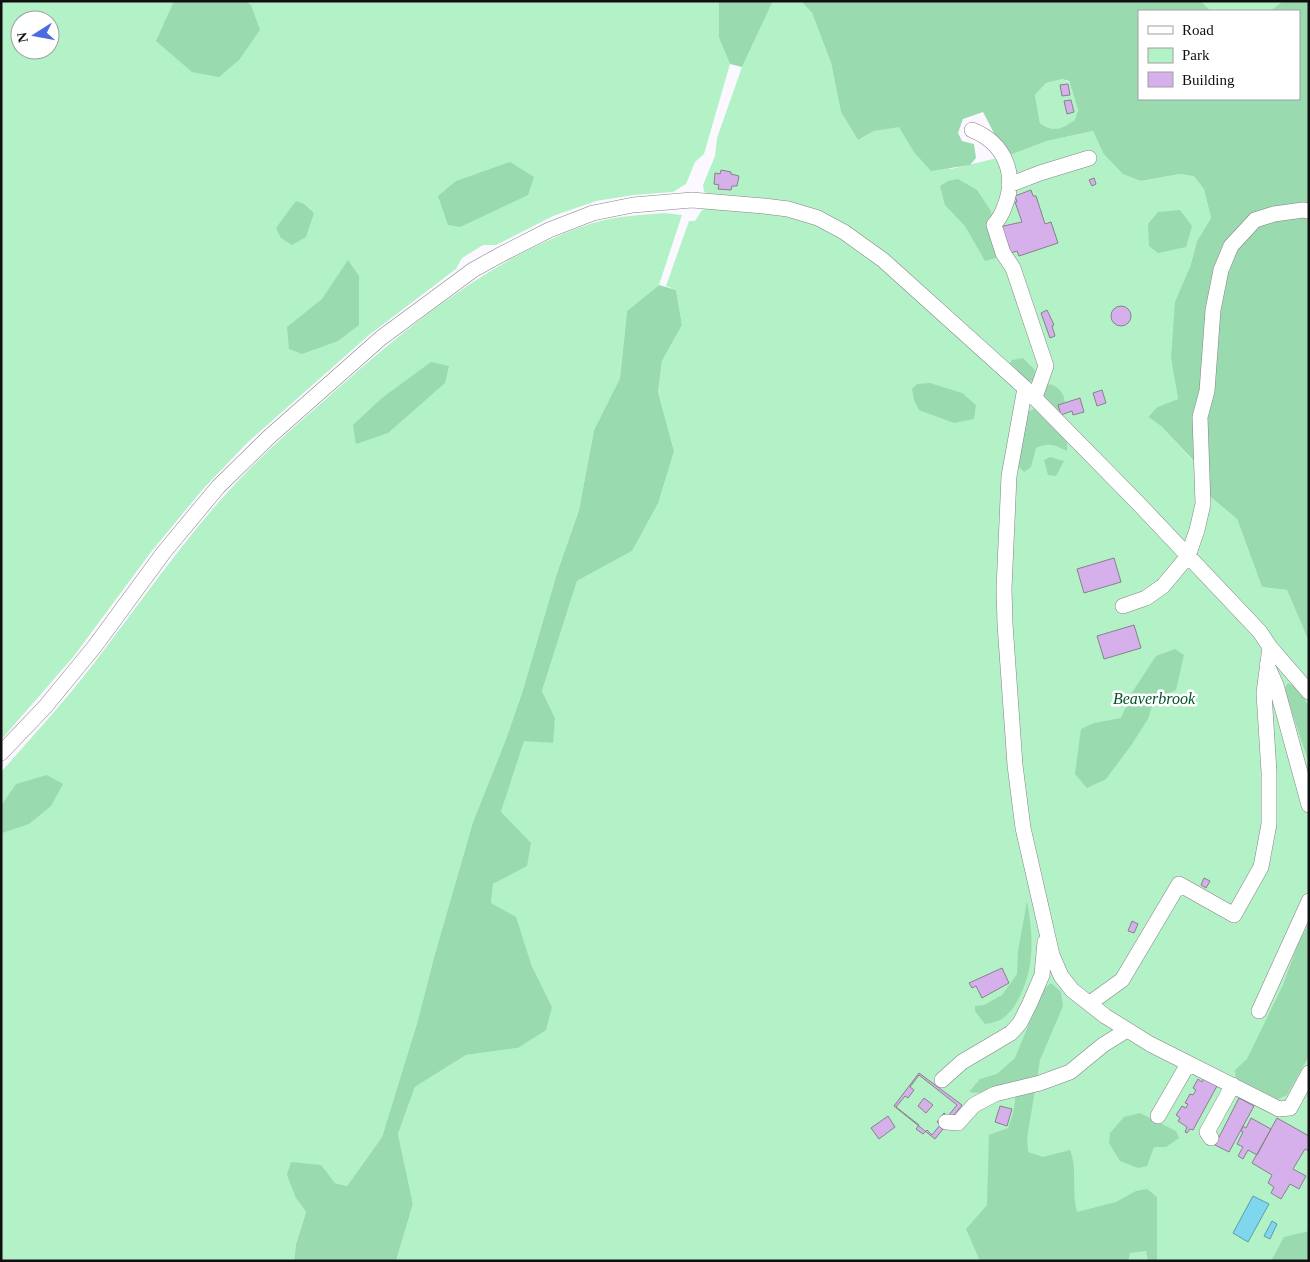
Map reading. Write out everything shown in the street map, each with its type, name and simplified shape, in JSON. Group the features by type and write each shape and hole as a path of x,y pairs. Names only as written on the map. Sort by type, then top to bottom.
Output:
{"lane":[{"path":"972,130 993,141 1003,153 1010,180 1005,207 994,225 1003,253 1013,268 1046,366 1030,393 1009,476 1004,624 1023,828 1052,955 1061,976 1072,990 1105,1016 1150,1044 1278,1109 1290,1108 1309,1073"},
{"path":"1009,185 1089,158"},
{"path":"1,754 46,706 94,646 164,552 218,488 296,412 381,338 473,270 549,230 593,213 633,204 692,200 730,202 788,209 818,218 844,232 883,260 1030,393 1260,632 1270,647 1309,692"},
{"path":"1123,606 1146,598 1163,586 1188,556 1197,530 1203,504 1200,417 1207,391 1213,310 1221,270 1231,246 1255,220 1274,214 1303,210 1309,211"},
{"path":"1090,1003 1122,980 1179,884 1234,915 1261,867 1270,824 1264,693 1270,647"},
{"path":"1267,664 1276,685 1309,805"},
{"path":"1259,1011 1309,901"},
{"path":"942,1080 962,1062 1011,1033 1020,1023 1042,975 1046,933"},
{"path":"1042,975 1050,973 1061,976"},
{"path":"946,1122 958,1123 974,1104 995,1094 1070,1072 1103,1045 1127,1030"},
{"path":"1158,1116 1188,1064"},
{"path":"1211,1138 1207,1132 1233,1085"}],"green space":[{"path":"1,1 719,1 719,38 730,64 704,154 695,162 686,184 673,192 634,195 596,201 553,216 496,245 483,245 462,258 456,269 369,335 248,442 203,489 151,552 74,656 1,740"},
{"path":"174,1 246,1 251,5 260,30 239,60 219,77 192,72 156,41"},
{"path":"719,1 773,1 742,67 730,64 719,38"},
{"name":"Beaverbrook","path":"773,1 801,1 812,13 831,63 841,112 858,140 874,131 899,126 913,151 951,169 1010,155 1047,141 1093,131 1103,153 1141,181 1180,174 1194,175 1204,188 1211,218 1197,241 1171,359 1178,399 1157,407 1148,417 1161,426 1207,476 1207,494 1237,519 1262,587 1287,590 1309,642 1309,1261 396,1261 413,1204 398,1134 415,1087 466,1055 518,1048 552,1007 531,964 491,903 493,884 526,866 501,812 524,740 552,743 555,718 542,691 577,581 632,551 674,451 658,392 662,361 682,325 676,290 666,286 689,221 695,221 702,210 709,207 711,196 704,192 703,185 715,156 717,138 742,67"},
{"path":"801,1 1201,1 1210,10 1138,10 1138,100 1300,100 1300,10 1271,10 1283,1 1309,1 1309,642 1287,590 1262,587 1237,519 1207,494 1207,475 1161,426 1148,417 1157,407 1178,399 1171,359 1175,302 1190,267 1197,241 1211,218 1204,189 1194,176 1180,174 1141,181 1123,174 1103,153 1093,131 1047,141 1010,155 997,139 983,112 963,119 958,133 962,141 974,144 976,158 970,165 931,171 913,151 899,127 874,131 858,140 841,112 831,63 812,13","holes":["1062,79 1069,81 1078,110 1075,120 1066,126 1058,129 1049,128 1040,123 1035,95 1046,83"]},
{"path":"1201,1 1283,1 1271,10 1210,10"},
{"path":"1062,79 1069,82 1078,110 1075,121 1058,129 1049,128 1040,123 1035,95 1046,83"},
{"path":"510,162 534,177 528,195 460,227 448,225 438,196 456,181"},
{"path":"958,179 977,190 991,211 992,230 999,257 985,261 965,226 945,205 940,186 948,181"},
{"path":"296,201 304,204 314,213 306,237 292,245 281,238 276,228"},
{"path":"1180,210 1192,226 1186,247 1158,253 1149,246 1148,224 1158,212"},
{"path":"664,213 682,215 659,285 627,311 620,378 594,430 579,510 557,573 522,693 473,822 418,1020 382,1137 347,1186 335,1183 320,1165 296,1198 306,1212 296,1244 294,1261 1,1261 1,772 80,680 179,551 235,484 291,430 355,373 418,321 451,297 520,254 556,237 593,223 628,216"},
{"path":"348,260 359,276 359,325 338,341 302,354 289,349 287,327 322,299"},
{"path":"659,285 676,290 682,325 662,361 658,392 674,451 658,503 632,551 577,581 542,691 555,718 553,743 524,741 501,812 531,843 527,866 493,884 491,903 516,917 531,964 552,1007 546,1030 518,1048 466,1055 415,1087 398,1134 413,1204 396,1261 294,1261 296,1244 306,1212 296,1198 287,1175 291,1162 321,1165 335,1183 347,1186 382,1137 418,1020 473,822 522,693 557,573 579,510 594,430 620,378 627,311"},
{"path":"1023,358 1035,370 1034,379 1027,385 1008,367 1012,360"},
{"path":"431,362 449,366 445,383 388,433 356,444 353,425 382,398"},
{"path":"930,383 962,393 976,405 974,419 954,423 919,410 914,400 912,389 917,384"},
{"path":"1050,384 1059,389 1063,396 1065,402 1058,405 1060,410 1054,411 1041,400 1041,389"},
{"path":"1037,407 1062,432 1067,444 1067,451 1052,445 1036,448 1031,467 1024,472 1018,466 1022,432 1028,412"},
{"path":"1050,457 1064,461 1056,476 1048,475 1044,460"},
{"name":"Beaverbrook","path":"1175,649 1184,655 1176,690 1154,700 1148,719 1106,779 1087,788 1075,774 1081,729 1094,723 1121,718 1133,691 1156,656"},
{"path":"1288,683 1296,687 1309,706 1309,763 1284,689"},
{"path":"47,775 63,784 51,806 29,824 2,833 1,806 16,784"},
{"path":"1027,901 1031,925 1031,949 1025,984 1009,1013 1000,1020 985,1024 975,1011 975,1006 984,1005 1002,995 1017,974 1018,951"},
{"path":"1309,923 1309,1056 1287,1095 1272,1102 1236,1082 1235,1070 1247,1059 1283,985 1298,944"},
{"path":"1051,983 1061,992 1063,1006 1040,1060 1027,1138 1028,1152 1043,1157 1070,1150 1074,1165 1074,1197 1077,1212 1116,1202 1136,1191 1147,1189 1157,1197 1157,1261 1148,1261 1146,1251 1130,1253 1128,1261 980,1261 966,1229 987,1205 989,1135 1008,1128 1015,1101 1014,1084 978,1093 969,1092 980,1079 997,1074 1015,1058 1043,990"},
{"path":"1140,1113 1176,1131 1179,1138 1166,1147 1154,1147 1147,1166 1138,1168 1120,1161 1109,1143 1110,1133 1124,1117"},
{"path":"1309,1231 1309,1261 1271,1261 1284,1237"}],"water":[{"path":"1253,1196 1269,1204 1248,1242 1233,1233"},
{"path":"1272,1221 1277,1224 1270,1239 1264,1236"}],"building":[{"path":"1068,84 1070,95 1062,96 1060,85"},
{"path":"1071,100 1074,112 1067,114 1064,101"},
{"path":"721,170 739,176 737,186 732,186 731,190 718,189 719,185 714,184 715,173 720,174"},
{"path":"1094,178 1096,184 1092,186 1089,180"},
{"path":"1031,190 1033,196 1036,196 1045,224 1051,222 1058,243 1019,256 1017,251 1008,254 999,227 1022,222 1015,202 1017,202 1015,196"},
{"path":"1121,306 1128,309 1131,316 1128,323 1121,326 1114,323 1111,316 1114,309"},
{"path":"1047,310 1054,325 1052,326 1055,336 1050,338 1041,313"},
{"path":"1102,390 1106,403 1097,406 1093,393"},
{"path":"1080,398 1084,412 1073,415 1072,411 1061,415 1058,405"},
{"path":"1114,558 1121,582 1084,593 1077,569"},
{"path":"1134,625 1141,648 1104,659 1097,636"},
{"path":"1204,878 1210,881 1206,888 1201,885"},
{"path":"1132,921 1138,924 1134,933 1128,931"},
{"path":"1002,968 1009,983 982,998 976,986 972,988 969,983"},
{"path":"919,1073 962,1105 935,1139 894,1106"},
{"path":"919,1075 957,1105 948,1116 944,1113 937,1122 940,1125 932,1135 927,1130 923,1134 916,1129 919,1125 896,1107 905,1096 908,1098 914,1090 910,1087","holes":["924,1098 933,1105 926,1113 918,1106"]},
{"path":"1204,1078 1217,1086 1193,1130 1190,1129 1187,1133 1185,1132 1187,1127 1178,1121 1180,1118 1176,1115 1182,1106 1186,1108 1188,1104 1185,1103 1190,1094 1193,1095 1196,1090 1193,1088 1198,1079 1202,1082"},
{"path":"1239,1098 1254,1106 1229,1152 1215,1145"},
{"path":"1000,1106 1012,1109 1007,1126 995,1122"},
{"path":"888,1116 895,1127 879,1139 871,1128"},
{"path":"1251,1118 1271,1129 1257,1155 1248,1150 1243,1159 1238,1156 1243,1147 1237,1144 1243,1132 1241,1131 1243,1126 1246,1128"},
{"path":"1277,1118 1309,1136 1309,1151 1305,1149 1293,1169 1306,1176 1299,1189 1290,1184 1281,1199 1271,1193 1274,1187 1268,1183 1272,1175 1252,1163"}]}
